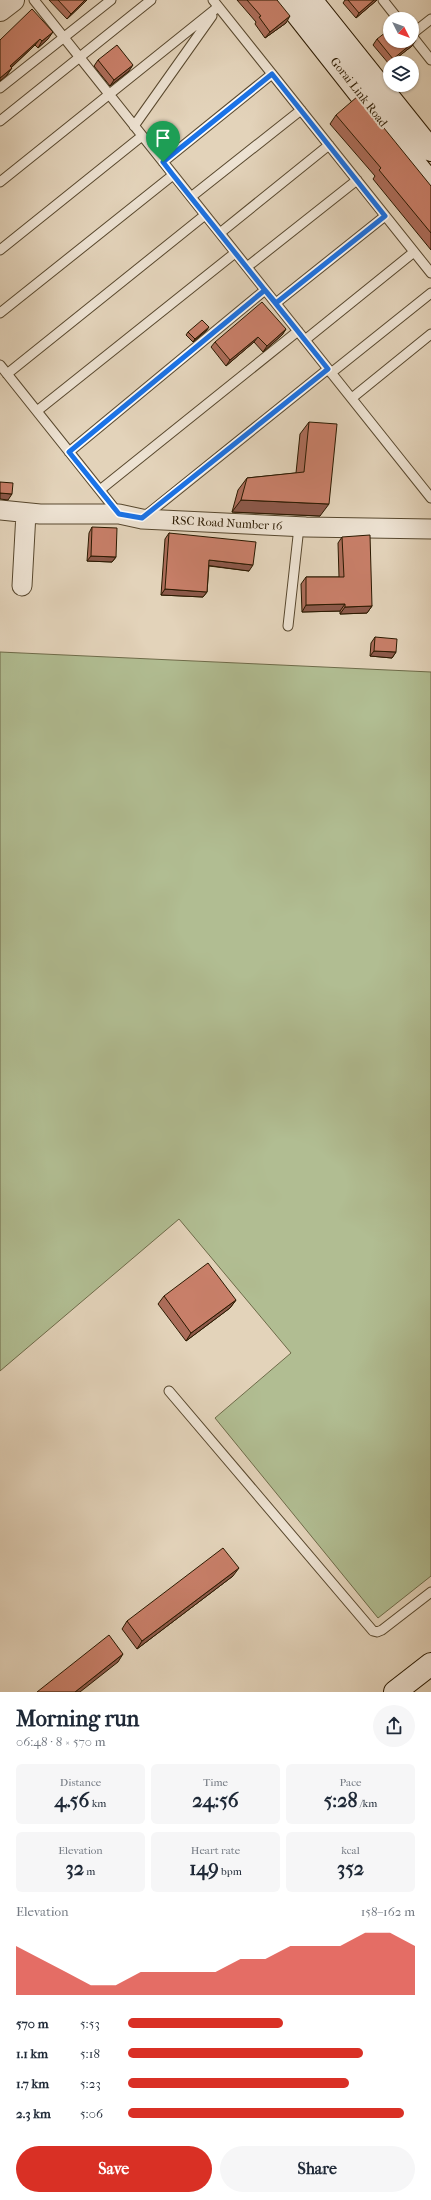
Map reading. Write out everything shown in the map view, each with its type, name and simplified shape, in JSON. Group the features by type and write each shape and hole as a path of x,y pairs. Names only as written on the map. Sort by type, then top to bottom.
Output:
{"main road":[{"path":"0,10 13,0"},
{"name":"Gorai Link Road","path":"286,0 431,184"},
{"name":"Gorai Link Road","path":"311,0 431,150"},
{"path":"395,1692 431,1664"}],"street":[{"name":"RSC Road Number 16","path":"0,510 26,513 119,514 142,518 299,527 431,529"},
{"path":"22,586 26,513"}],"lane":[{"path":"34,0 431,498"},
{"path":"0,88 110,0"},
{"path":"0,122 151,0"},
{"path":"383,0 392,12"},
{"path":"216,3 431,273"},
{"path":"0,182 109,94 216,3"},
{"path":"134,126 216,3"},
{"path":"419,29 431,19"},
{"path":"419,44 431,60"},
{"path":"163,162 272,74"},
{"path":"191,197 300,110"},
{"path":"0,250 142,136"},
{"path":"220,233 329,146"},
{"path":"0,313 173,175"},
{"path":"247,267 356,180"},
{"path":"7,374 205,215"},
{"path":"276,303 385,216"},
{"path":"305,340 414,252"},
{"path":"37,411 235,253"},
{"path":"69,452 265,290"},
{"path":"142,518 431,293"},
{"path":"100,490 298,331"},
{"path":"352,398 431,334"},
{"path":"0,365 119,514"},
{"path":"288,626 299,527"},
{"path":"169,1391 373,1631 377,1632 382,1630 431,1592"}],"green space":[{"path":"0,652 431,672 431,1576 378,1618 215,1418 291,1353 179,1219 0,1371"}],"building":[{"path":"58,0 85,0 71,14"},
{"path":"247,0 277,0 290,16 270,32 259,17 261,16"},
{"path":"348,0 374,0 359,13"},
{"path":"32,9 53,32 42,41 40,39 10,66 12,68 0,78 0,40"},
{"path":"383,34 383,46 377,39"},
{"path":"117,45 133,65 114,80 98,60"},
{"path":"384,48 406,48 397,56 391,56"},
{"path":"358,96 431,186 431,233 379,170 381,168 336,115"},
{"path":"262,302 286,329 267,346 258,337 230,360 215,342"},
{"path":"202,320 209,327 195,339 188,332"},
{"path":"309,422 337,424 329,504 241,500 247,478 304,472"},
{"path":"0,482 13,483 12,494 0,493"},
{"path":"92,527 117,528 116,557 91,556"},
{"path":"169,533 256,542 253,565 209,560 207,592 165,589"},
{"path":"370,535 372,606 345,607 345,604 306,605 306,577 344,577 342,537"},
{"path":"375,637 397,639 396,652 374,651"},
{"path":"208,1263 236,1300 191,1333 164,1296"},
{"path":"223,1548 239,1568 142,1641 127,1621"},
{"path":"109,1635 123,1654 75,1692 37,1692"}],"route":[{"path":"163,162 173,175 265,290 328,369 142,518 119,514 69,452 265,290 276,303 385,216 272,74 163,162"}]}
